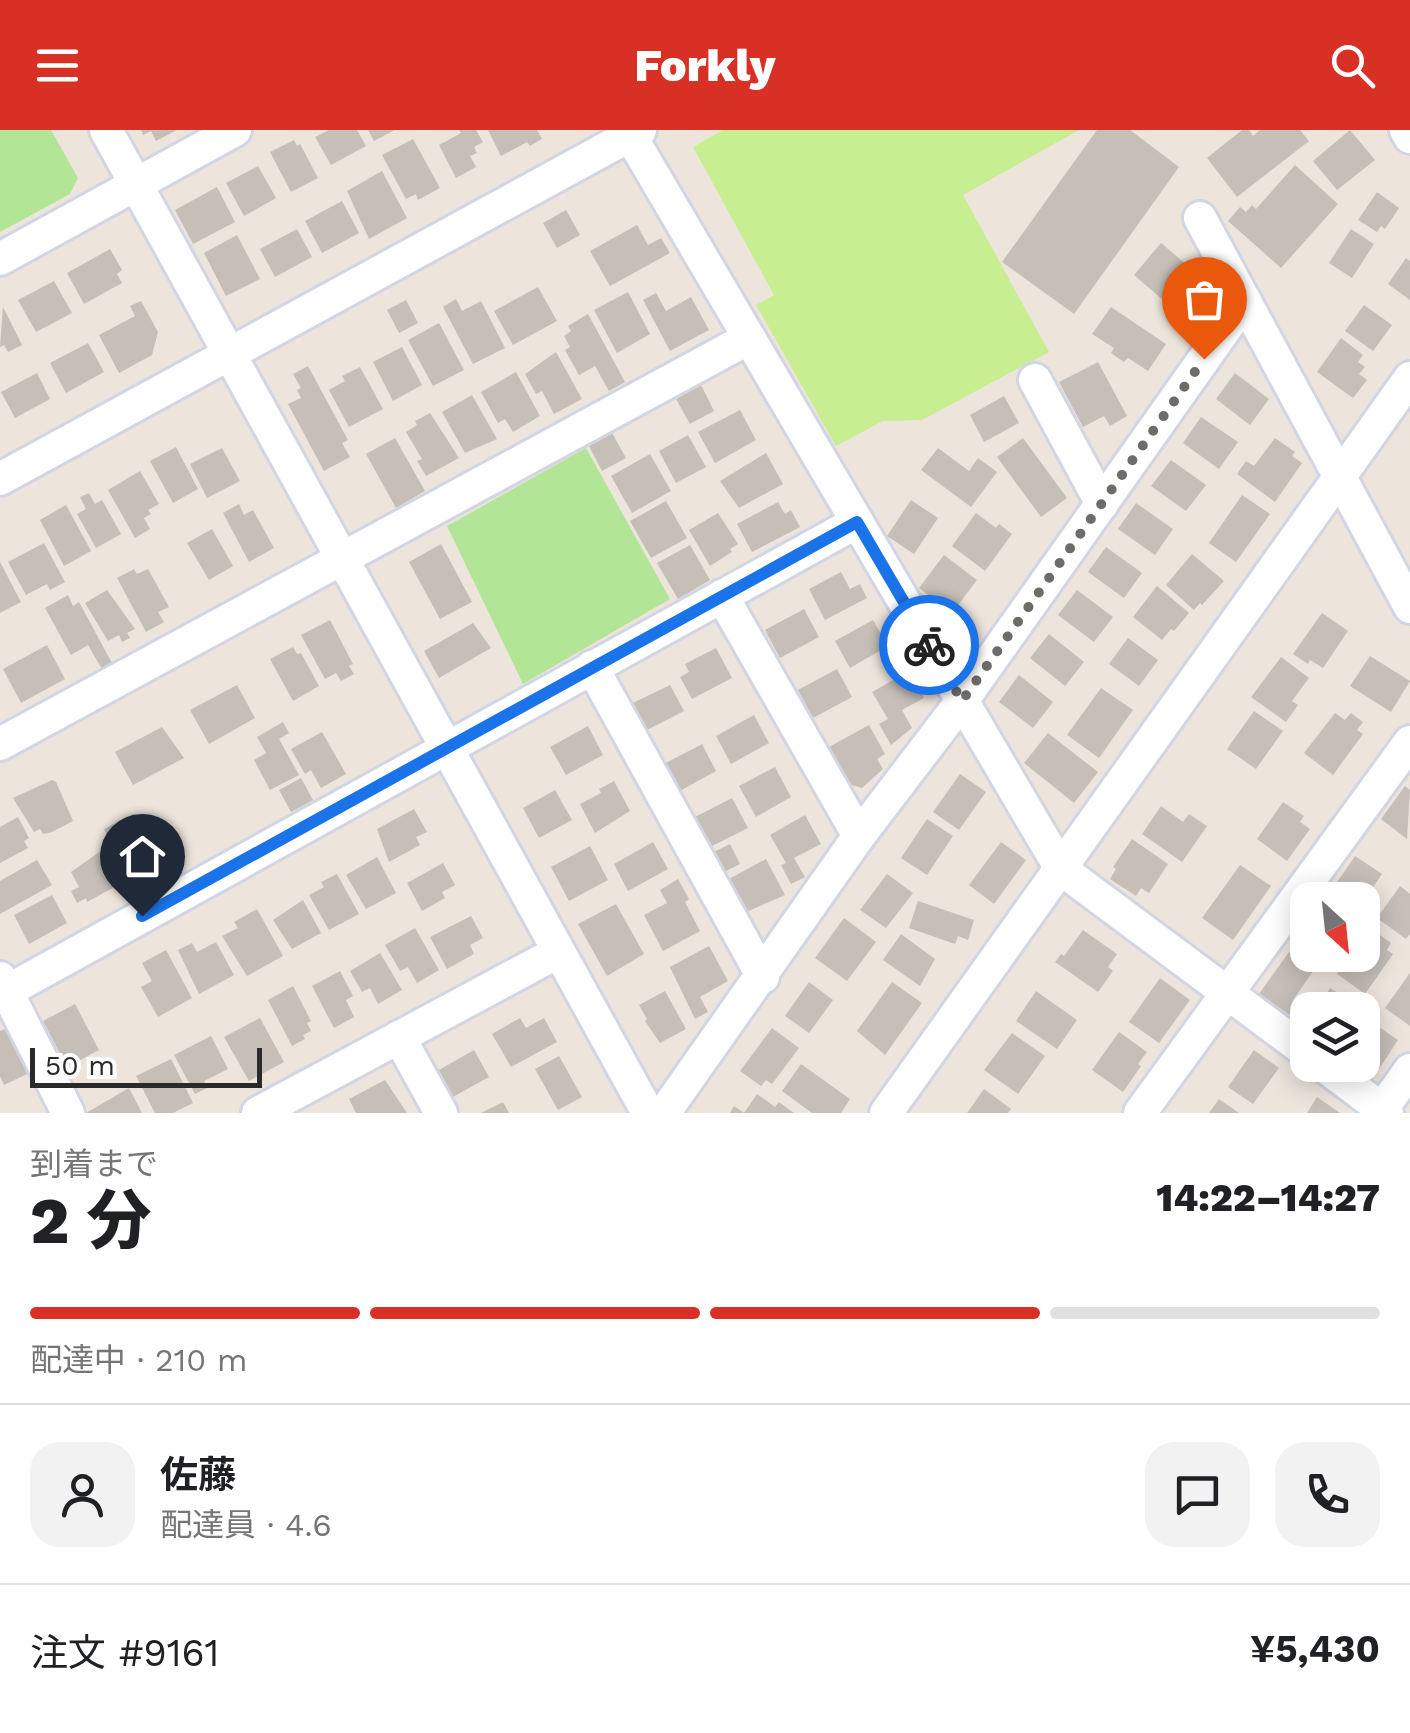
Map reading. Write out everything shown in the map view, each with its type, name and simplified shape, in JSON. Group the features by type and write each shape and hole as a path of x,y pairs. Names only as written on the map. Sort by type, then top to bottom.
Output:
{"street":[{"path":"106,130 648,1113"},
{"path":"0,259 235,130"},
{"path":"0,478 633,132 749,338 1061,869 1290,1041"},
{"path":"1200,218 1410,607"},
{"path":"664,1113 1245,302"},
{"path":"0,744 749,338"},
{"path":"886,1113 1410,378"},
{"path":"1035,380 1102,504"},
{"path":"68,1113 2,988 857,522"},
{"path":"722,596 859,836"},
{"path":"592,667 762,977"},
{"path":"1140,1113 1410,742"},
{"path":"258,1113 558,952"},
{"path":"400,1037 441,1113"},
{"path":"1345,1082 1383,1112 1410,1070"}],"green space":[{"path":"0,130 51,130 78,178 70,194 0,232"},
{"path":"723,130 1079,130 963,195 1049,352 922,420 883,421 836,446 756,305 774,295 693,147"},
{"path":"586,448 670,599 523,684 447,526"}],"building":[{"path":"141,130 177,130 156,141 151,131 143,135"},
{"path":"329,130 357,130 366,146 331,165 315,137"},
{"path":"368,130 395,130 374,141"},
{"path":"459,130 476,130 483,142 474,147 477,153 470,156 476,167 456,178 439,145 461,133"},
{"path":"488,130 537,130 542,139 501,156"},
{"path":"1097,130 1130,130 1179,167 1074,314 1002,262"},
{"path":"1242,130 1249,130 1253,136 1260,130 1300,130 1309,141 1237,197 1207,158"},
{"path":"1350,130 1375,160 1337,190 1313,161"},
{"path":"413,139 440,188 418,200 416,194 406,199 382,155"},
{"path":"294,140 318,178 291,192 270,152"},
{"path":"1295,165 1338,204 1281,268 1228,221 1240,207 1246,212 1252,205 1256,209"},
{"path":"258,166 276,198 244,216 226,183"},
{"path":"382,171 407,218 369,239 347,191"},
{"path":"217,187 235,222 193,244 175,210"},
{"path":"1377,192 1399,208 1385,229 1381,226 1377,232 1358,220"},
{"path":"342,201 359,233 322,253 305,221"},
{"path":"566,210 580,235 557,248 543,223"},
{"path":"637,225 648,245 661,238 670,253 610,286 590,251"},
{"path":"297,229 312,257 275,277 260,249"},
{"path":"1351,229 1374,244 1352,278 1329,263"},
{"path":"237,235 260,279 226,296 204,253"},
{"path":"1161,243 1213,287 1185,319 1134,275"},
{"path":"110,249 122,270 117,274 122,283 84,304 67,273"},
{"path":"1406,258 1410,261 1410,300 1388,284"},
{"path":"54,281 72,313 36,332 18,300"},
{"path":"538,287 557,321 513,345 494,311"},
{"path":"628,292 650,334 617,353 594,310"},
{"path":"656,293 666,311 691,297 709,330 670,351 643,300"},
{"path":"456,299 462,311 481,301 505,348 473,364 443,307"},
{"path":"406,300 418,323 399,333 387,310"},
{"path":"141,301 158,332 152,355 119,373 99,335 135,316 130,306"},
{"path":"1364,305 1392,325 1373,351 1345,331"},
{"path":"3,307 22,345 8,352 4,345 0,347"},
{"path":"1111,307 1166,344 1148,371 1128,358 1124,362 1111,353 1114,348 1092,334"},
{"path":"588,314 625,382 609,391 595,366 579,375 565,350 570,347 564,336 571,331 568,326"},
{"path":"439,323 464,370 433,386 408,340"},
{"path":"1341,338 1363,355 1358,362 1365,367 1359,374 1367,380 1353,398 1317,372"},
{"path":"88,343 104,372 66,393 50,363"},
{"path":"402,347 422,385 393,401 373,362"},
{"path":"556,352 582,399 554,414 542,391 536,394 525,374"},
{"path":"1098,362 1127,416 1110,426 1104,416 1083,427 1059,382"},
{"path":"308,366 348,440 342,443 350,457 324,471 288,404 301,398 297,390 301,388 293,374"},
{"path":"360,367 383,409 349,427 329,390 345,381 342,376"},
{"path":"516,372 540,416 513,432 505,419 498,423 481,392"},
{"path":"37,373 50,399 15,418 1,392"},
{"path":"1235,373 1269,399 1250,425 1216,399"},
{"path":"701,385 714,411 690,424 676,399"},
{"path":"472,395 497,439 465,453 442,412"},
{"path":"1004,396 1019,423 984,442 970,415"},
{"path":"740,410 756,440 715,463 698,432"},
{"path":"430,413 459,458 426,476 417,461 422,459 406,432 417,425 415,421"},
{"path":"1201,417 1238,442 1219,469 1183,443"},
{"path":"612,433 626,458 602,471 589,446"},
{"path":"688,435 706,467 676,483 659,451"},
{"path":"395,438 425,491 396,508 366,454"},
{"path":"1023,438 1067,498 1041,517 997,457"},
{"path":"1275,438 1295,452 1292,456 1302,463 1275,502 1237,474 1246,461 1254,466"},
{"path":"176,447 198,489 173,503 150,461"},
{"path":"222,448 240,481 207,498 190,464"},
{"path":"938,448 969,471 978,458 997,472 971,507 921,470"},
{"path":"766,453 783,484 739,508 720,481"},
{"path":"650,454 671,491 632,513 611,476"},
{"path":"1171,460 1206,485 1186,511 1151,486"},
{"path":"140,471 159,504 148,510 151,514 144,518 150,529 135,538 108,490"},
{"path":"89,493 95,504 102,500 121,534 96,548 77,514 86,509 80,497"},
{"path":"1242,495 1270,514 1236,562 1209,543"},
{"path":"911,500 938,518 914,554 887,536"},
{"path":"666,501 687,538 651,558 630,521"},
{"path":"778,502 785,514 791,510 800,527 752,552 737,524"},
{"path":"1136,503 1173,529 1155,555 1118,529"},
{"path":"239,504 244,515 253,510 274,548 249,562 223,513"},
{"path":"66,505 91,551 64,566 40,520"},
{"path":"718,513 738,544 710,566 689,530"},
{"path":"976,513 1012,534 985,571 952,546"},
{"path":"212,529 233,566 209,580 187,543"},
{"path":"44,543 65,582 50,590 47,584 26,595 8,562"},
{"path":"441,544 472,602 440,619 409,562"},
{"path":"690,545 710,580 678,599 657,563"},
{"path":"1106,547 1142,573 1124,598 1088,572"},
{"path":"1192,554 1224,581 1194,610 1166,585"},
{"path":"944,555 977,580 949,617 937,608 940,604 919,588"},
{"path":"0,562 21,602 0,613"},
{"path":"134,569 137,574 148,569 169,607 158,612 164,622 146,632 117,578"},
{"path":"841,572 850,589 860,584 867,598 825,620 809,589"},
{"path":"1157,586 1189,613 1162,640 1133,617"},
{"path":"107,590 135,629 122,642 119,635 108,641 85,603"},
{"path":"1077,590 1113,617 1094,642 1058,615"},
{"path":"68,595 73,606 79,602 112,663 102,669 88,645 71,655 45,608"},
{"path":"804,609 819,637 780,658 765,630"},
{"path":"1322,613 1348,631 1323,668 1293,654"},
{"path":"330,620 353,664 349,666 354,674 341,681 336,673 325,679 301,635"},
{"path":"873,620 888,646 850,668 835,641"},
{"path":"473,623 491,648 439,678 424,651"},
{"path":"1049,634 1084,662 1065,686 1030,658"},
{"path":"1128,638 1158,660 1139,686 1109,664"},
{"path":"47,645 65,679 21,703 3,669"},
{"path":"293,647 297,654 301,653 319,686 293,701 270,659"},
{"path":"716,648 732,678 692,699 680,677 689,672 685,664"},
{"path":"1370,656 1410,681 1391,712 1350,686"},
{"path":"1281,657 1309,678 1292,701 1298,705 1286,722 1251,697"},
{"path":"837,669 852,697 813,718 798,690"},
{"path":"909,671 924,698 902,710 912,728 891,745 879,724 888,719 872,692"},
{"path":"1019,675 1053,702 1033,728 999,702"},
{"path":"237,685 255,718 209,744 190,710"},
{"path":"670,685 684,711 645,731 631,704"},
{"path":"1101,688 1133,710 1099,758 1067,735"},
{"path":"1254,711 1283,731 1256,769 1227,749"},
{"path":"1335,713 1345,720 1351,713 1363,722 1357,730 1363,734 1333,775 1304,753"},
{"path":"754,715 769,743 731,764 716,736"},
{"path":"283,722 289,733 279,739 299,775 270,790 254,760 266,753 257,737"},
{"path":"869,725 885,754 877,759 883,769 862,788 849,784 829,747"},
{"path":"588,726 603,755 566,775 550,747"},
{"path":"162,727 184,758 133,785 115,752"},
{"path":"322,732 346,774 321,788 311,770 305,774 291,749"},
{"path":"1048,733 1098,772 1074,803 1024,763"},
{"path":"702,744 716,771 678,792 664,764"},
{"path":"775,767 791,797 756,817 739,786"},
{"path":"960,774 986,792 959,830 933,812"},
{"path":"301,778 313,800 291,812 279,790"},
{"path":"52,780 73,821 52,832 34,832 13,798"},
{"path":"614,781 630,811 595,833 580,804"},
{"path":"1405,786 1410,790 1407,839 1381,819"},
{"path":"555,790 572,820 539,838 523,808"},
{"path":"732,798 748,828 708,848 693,818"},
{"path":"1283,802 1304,816 1300,822 1310,829 1287,861 1257,839"},
{"path":"1161,806 1183,822 1189,814 1207,826 1182,862 1142,834"},
{"path":"414,809 427,832 416,837 420,845 389,862 377,829"},
{"path":"133,814 152,851 123,866 104,829"},
{"path":"805,815 821,844 794,858 805,877 791,884 781,865 786,863 770,835"},
{"path":"18,817 29,838 24,841 28,848 0,863 0,827"},
{"path":"927,819 953,836 927,875 901,858"},
{"path":"1132,839 1168,864 1149,893 1141,888 1136,896 1110,879 1116,869 1113,867"},
{"path":"653,842 668,869 628,891 614,864"},
{"path":"1001,842 1026,860 994,904 969,885"},
{"path":"730,844 740,864 720,874 710,854"},
{"path":"590,846 608,880 569,901 551,867"},
{"path":"102,850 120,884 87,902 86,898 77,903 71,891 79,887 71,872"},
{"path":"1355,856 1382,874 1376,882 1337,882"},
{"path":"377,857 396,893 366,909 346,875"},
{"path":"766,859 785,895 744,913 727,880"},
{"path":"37,860 52,885 0,914 0,881"},
{"path":"443,863 455,885 442,892 445,898 422,911 407,883"},
{"path":"1240,865 1271,886 1233,940 1202,918"},
{"path":"337,874 359,914 329,930 309,895 324,887 321,882"},
{"path":"887,874 913,893 886,928 860,910"},
{"path":"678,879 700,931 663,951 644,915 667,903 660,890"},
{"path":"1400,886 1410,894 1410,934 1406,939 1380,920 1380,914"},
{"path":"52,895 67,923 29,944 14,915"},
{"path":"303,900 321,933 292,949 273,920"},
{"path":"918,901 974,920 968,940 958,936 955,944 909,928"},
{"path":"616,904 644,954 607,976 578,924"},
{"path":"257,909 283,956 247,976 222,936 238,928 234,922"},
{"path":"471,916 483,938 470,945 474,954 447,969 430,937"},
{"path":"844,918 876,942 847,981 815,958"},
{"path":"415,928 439,970 417,983 408,967 400,971 385,945"},
{"path":"1083,930 1117,954 1108,967 1113,971 1098,992 1055,962"},
{"path":"901,934 935,959 920,986 883,960"},
{"path":"1380,935 1391,943 1387,950 1393,954 1366,992 1337,974 1380,972"},
{"path":"216,942 234,975 199,994 178,950 192,943 197,952"},
{"path":"709,946 728,981 700,997 708,1012 695,1019 670,967"},
{"path":"166,950 192,998 158,1017 141,987 152,981 142,963"},
{"path":"1289,952 1290,972 1313,972 1299,992 1290,992 1290,1015 1259,994"},
{"path":"380,953 402,990 378,1004 370,988 362,992 350,971"},
{"path":"340,971 353,996 346,1000 354,1017 334,1028 312,986"},
{"path":"1410,973 1410,1026 1385,1008"},
{"path":"1160,978 1190,1000 1159,1043 1129,1022"},
{"path":"809,982 833,1000 809,1033 785,1016"},
{"path":"892,982 922,1003 885,1055 857,1031"},
{"path":"293,986 311,1021 307,1023 311,1031 292,1046 268,1000"},
{"path":"665,991 686,1029 660,1043 639,1005"},
{"path":"1036,991 1077,1020 1057,1049 1016,1021"},
{"path":"75,1004 99,1050 67,1067 43,1021"},
{"path":"260,1018 284,1062 249,1081 224,1037"},
{"path":"520,1018 526,1028 544,1018 557,1042 511,1067 492,1034"},
{"path":"7,1028 29,1073 4,1085 0,1076 0,1031"},
{"path":"772,1028 799,1048 772,1084 766,1080 761,1086 740,1071"},
{"path":"1380,1028 1398,1040 1380,1067"},
{"path":"1119,1032 1147,1052 1123,1092 1092,1070"},
{"path":"1012,1033 1045,1056 1018,1094 984,1070"},
{"path":"211,1036 228,1069 204,1081 207,1088 195,1094 174,1055"},
{"path":"474,1050 489,1077 451,1098 437,1071"},
{"path":"1254,1050 1279,1068 1253,1104 1228,1087"},
{"path":"559,1056 582,1097 558,1110 535,1069"},
{"path":"171,1059 193,1103 173,1113 155,1113 136,1076"},
{"path":"801,1064 850,1099 841,1113 812,1113 782,1091"},
{"path":"385,1080 407,1113 356,1113 349,1099"},
{"path":"129,1088 142,1113 86,1113"},
{"path":"984,1089 1011,1109 1008,1113 967,1113"},
{"path":"757,1094 775,1107 779,1102 794,1113 744,1113"},
{"path":"1317,1097 1340,1113 1307,1113"},
{"path":"1219,1099 1239,1113 1209,1113"},
{"path":"503,1102 509,1113 481,1113"}],"way so far":[{"path":"929,645 962,701 1204,359"}],"route":[{"path":"142,916 857,522 929,645"}]}
